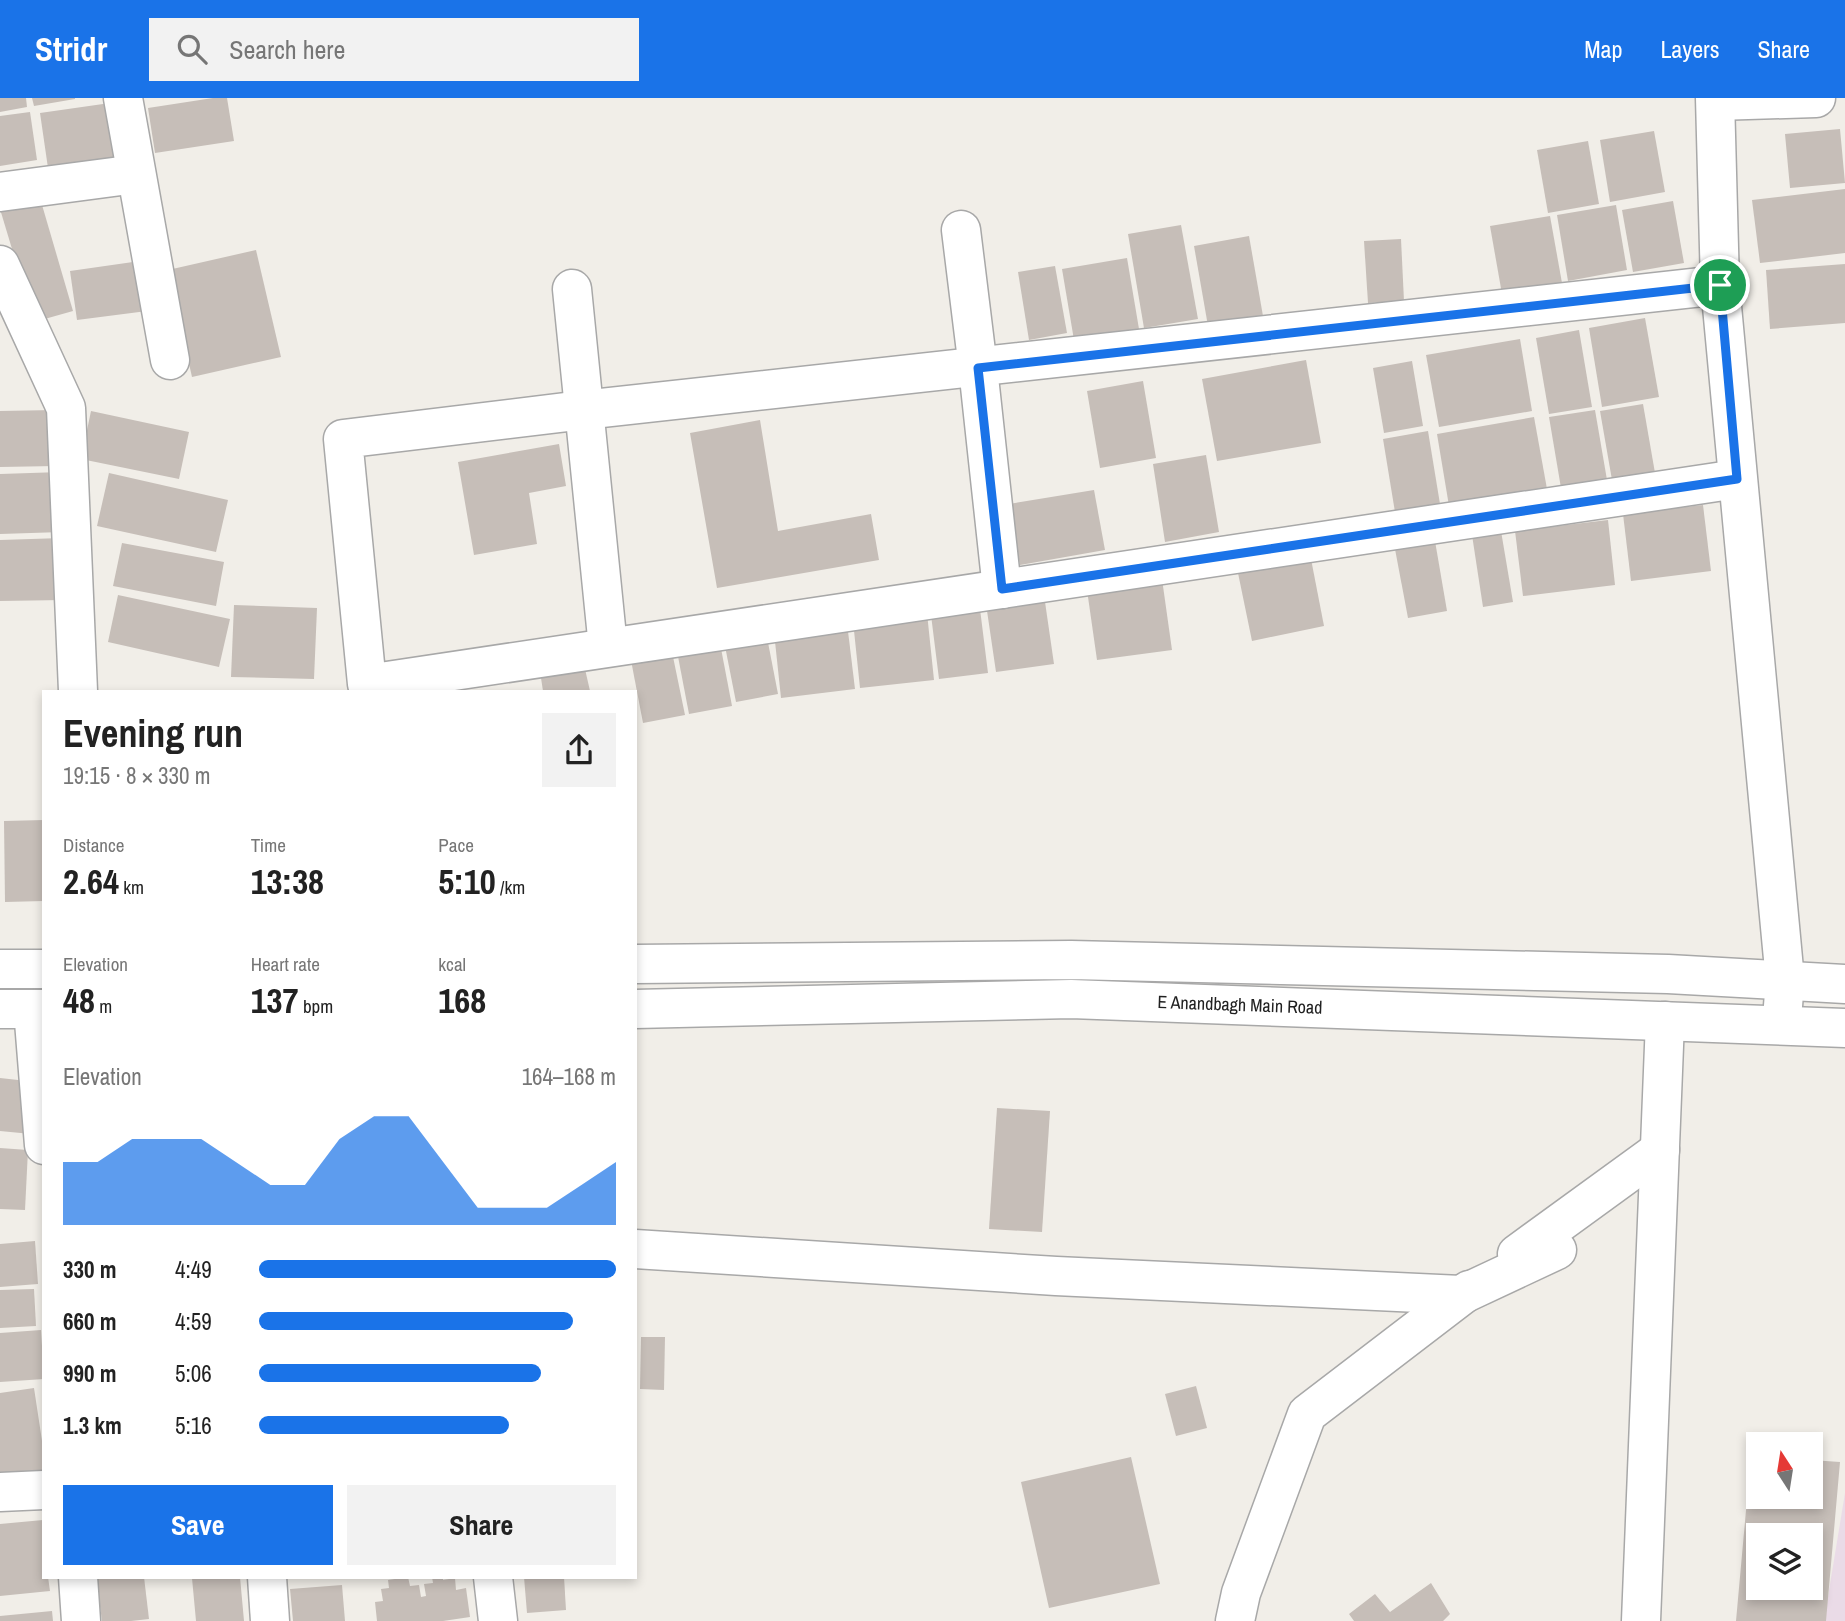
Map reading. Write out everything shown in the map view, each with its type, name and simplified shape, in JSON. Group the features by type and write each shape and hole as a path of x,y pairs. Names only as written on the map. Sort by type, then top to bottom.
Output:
{"street":[{"path":"123,98 170,360"},
{"path":"1782,1025 1785,981 1720,285 1715,100 1816,98"},
{"path":"0,192 136,174"},
{"path":"961,230 1002,589"},
{"path":"0,264 66,408 78,690"},
{"path":"1720,285 583,410 343,439 367,684 1737,479"},
{"path":"572,289 607,648"},
{"path":"637,964 1071,960 1668,974 1845,984"},
{"path":"0,969 42,969"},
{"name":"E Anandbagh Main Road","path":"637,1009 1071,999 1845,1028"},
{"path":"25,1009 42,1131"},
{"path":"1641,1621 1665,1021"},
{"path":"1235,1621 1241,1593 1307,1414 1461,1295 1660,1150"},
{"path":"637,1249 1056,1276 1461,1295 1557,1250"},
{"path":"0,1492 42,1490"},
{"path":"78,1579 81,1621"},
{"path":"267,1579 270,1621"},
{"path":"493,1579 498,1621"}],"shaded area":[{"path":"1845,1493 1845,1621 1824,1621"}],"building":[{"path":"0,98 26,98 27,107 0,112"},
{"path":"32,98 75,98 75,99 34,106"},
{"path":"227,98 234,141 155,153 148,108"},
{"path":"110,103 118,158 48,168 40,113"},
{"path":"30,112 37,160 0,166 0,116"},
{"path":"1840,129 1845,183 1790,188 1785,134"},
{"path":"1654,131 1665,192 1610,202 1600,140"},
{"path":"1588,141 1599,204 1548,213 1537,150"},
{"path":"1845,189 1845,253 1760,263 1752,200"},
{"path":"40,198 73,311 34,322 0,209"},
{"path":"1673,201 1684,263 1633,272 1622,210"},
{"path":"1616,205 1627,270 1568,281 1557,215"},
{"path":"1550,216 1562,283 1502,294 1490,226"},
{"path":"1181,225 1198,319 1144,328 1128,234"},
{"path":"1249,236 1263,316 1208,326 1194,246"},
{"path":"1401,239 1404,301 1368,303 1364,241"},
{"path":"256,250 281,357 192,377 168,270"},
{"path":"1127,258 1139,329 1074,340 1062,269"},
{"path":"140,261 147,311 77,320 70,271"},
{"path":"1845,264 1845,323 1770,329 1766,270"},
{"path":"1055,266 1067,333 1029,340 1018,272"},
{"path":"1645,318 1659,397 1602,407 1589,328"},
{"path":"1579,330 1592,407 1549,414 1536,338"},
{"path":"1520,339 1532,411 1439,427 1426,355"},
{"path":"1306,360 1321,443 1217,461 1202,379"},
{"path":"1412,361 1423,426 1384,433 1373,368"},
{"path":"1143,381 1156,458 1100,468 1087,391"},
{"path":"1643,404 1655,473 1612,480 1600,411"},
{"path":"55,410 56,466 0,467 0,411"},
{"path":"1595,410 1607,480 1561,488 1549,417"},
{"path":"91,411 189,432 179,479 81,459"},
{"path":"1534,417 1547,489 1449,506 1437,434"},
{"path":"760,420 778,531 871,514 879,560 717,588 690,433"},
{"path":"1428,431 1440,504 1395,512 1383,439"},
{"path":"559,444 566,486 529,493 537,544 474,555 458,462"},
{"path":"1206,455 1219,532 1165,542 1153,464"},
{"path":"61,472 62,532 0,534 0,474"},
{"path":"109,473 228,500 216,552 97,526"},
{"path":"1094,490 1105,550 1020,565 1009,504"},
{"path":"1703,505 1711,571 1631,581 1623,514"},
{"path":"1608,520 1615,585 1523,596 1515,531"},
{"path":"1501,531 1513,602 1483,607 1472,535"},
{"path":"62,538 64,600 0,601 0,540"},
{"path":"1435,541 1447,611 1408,618 1395,549"},
{"path":"122,543 224,562 216,606 113,586"},
{"path":"1311,559 1324,626 1252,641 1238,573"},
{"path":"1162,579 1172,650 1097,660 1087,590"},
{"path":"118,595 230,619 219,667 108,642"},
{"path":"1044,595 1054,664 996,672 986,604"},
{"path":"979,601 988,673 939,679 930,607"},
{"path":"234,605 317,608 314,679 231,677"},
{"path":"927,613 934,680 860,688 853,621"},
{"path":"847,623 855,689 781,698 774,632"},
{"path":"765,627 778,694 736,702 723,636"},
{"path":"719,638 732,706 689,714 676,646"},
{"path":"671,647 685,715 643,723 630,655"},
{"path":"585,669 590,690 543,690 541,678"},
{"path":"42,820 42,901 5,902 4,821"},
{"path":"0,1078 36,1082 31,1134 0,1131"},
{"path":"997,1108 1050,1111 1042,1232 989,1229"},
{"path":"0,1148 28,1150 25,1210 0,1209"},
{"path":"35,1241 38,1284 0,1287 0,1244"},
{"path":"34,1289 36,1326 0,1328 0,1290"},
{"path":"41,1330 42,1379 0,1382 0,1333"},
{"path":"641,1337 665,1337 664,1390 640,1389"},
{"path":"1196,1386 1207,1428 1176,1436 1165,1394"},
{"path":"34,1388 42,1441 42,1477 0,1484 0,1393"},
{"path":"1131,1457 1160,1584 1049,1608 1021,1482"},
{"path":"1824,1461 1840,1462 1826,1621 1736,1621 1746,1509 1823,1509"},
{"path":"42,1520 42,1579 48,1579 50,1591 0,1596 0,1524"},
{"path":"96,1579 144,1579 149,1619 102,1621"},
{"path":"192,1579 240,1579 244,1621 196,1621"},
{"path":"408,1579 410,1586 419,1585 421,1597 426,1596 424,1584 433,1583 432,1579 455,1579 456,1590 466,1588 470,1617 443,1621 377,1621 375,1602 383,1601 381,1589 389,1588 388,1580"},
{"path":"524,1579 564,1579 566,1610 527,1613"},
{"path":"1431,1583 1450,1614 1443,1621 1354,1621 1349,1614 1375,1594 1390,1612"},
{"path":"342,1585 345,1621 293,1621 290,1589"},
{"path":"52,1611 53,1621 0,1621 0,1616"}],"route":[{"path":"1720,285 1737,479 1002,589 978,368 1720,285"}]}
